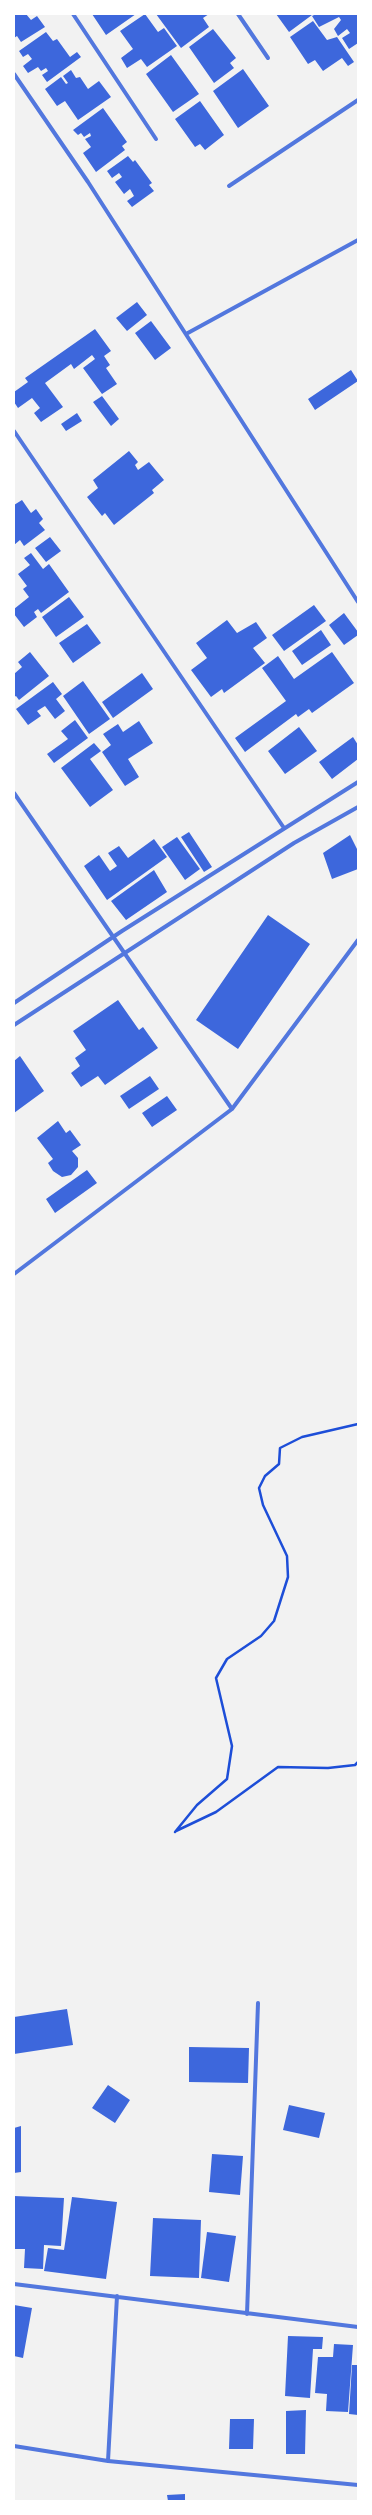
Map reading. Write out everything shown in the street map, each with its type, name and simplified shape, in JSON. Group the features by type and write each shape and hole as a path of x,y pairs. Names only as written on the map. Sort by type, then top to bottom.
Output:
{"street":[{"path":"73,14 156,139"},
{"path":"238,14 268,58"},
{"path":"14,74 88,182 358,602"},
{"path":"229,186 358,100"},
{"path":"186,334 358,240"},
{"path":"14,431 284,828"},
{"path":"14,1003 284,828 358,782"},
{"path":"14,793 232,1109"},
{"path":"14,1025 294,843 358,807"},
{"path":"14,1274 232,1109 358,940"},
{"path":"247,2314 258,2003"},
{"path":"14,2284 358,2327"},
{"path":"108,2460 117,2296"},
{"path":"14,2446 108,2460 358,2485"}],"path":[{"path":"358,1424 302,1437 280,1448 279,1464 265,1476 259,1488 264,1505 287,1556 288,1577 274,1621 261,1636 227,1659 216,1678 232,1746 227,1779 196,1805 175,1832 216,1812 278,1767 328,1768 355,1765 358,1762"}],"building":[{"path":"14,14 26,14 31,20 37,16 45,27 21,42 17,36 14,38"},
{"path":"92,14 136,14 106,35"},
{"path":"145,14 158,32 164,28 177,46 147,67 141,59 127,68 121,58 133,49 120,31"},
{"path":"156,14 209,14 203,18 209,27 181,48"},
{"path":"276,14 311,14 312,15 289,32"},
{"path":"316,14 358,14 358,43 349,49 342,38 350,33 347,29 338,36 334,29 341,20 339,17 319,27 312,16"},
{"path":"313,21 327,40 337,37 354,62 348,66 342,58 323,71 315,60 308,64 290,37"},
{"path":"213,29 236,58 230,63 234,68 214,83 189,47"},
{"path":"46,32 53,41 57,39 70,57 77,52 81,57 47,82 42,75 48,71 46,68 41,71 38,67 28,73 23,66 32,59 28,54 23,57 19,51"},
{"path":"171,55 199,94 173,112 146,74"},
{"path":"243,69 269,106 238,128 213,91"},
{"path":"71,70 76,78 80,77 88,89 99,81 111,97 78,120 65,101 57,106 45,89 61,77 66,84 68,83 63,76"},
{"path":"200,101 224,135 205,150 200,144 195,147 175,119"},
{"path":"103,108 127,142 122,146 125,150 96,172 83,153 91,147 85,139 91,136 90,133 84,137 81,133 78,135 73,130"},
{"path":"128,156 133,162 135,160 152,183 149,185 154,191 132,207 127,201 134,196 130,189 124,194 115,182 122,177 119,173 112,178 107,171"},
{"path":"137,302 147,315 127,331 116,318"},
{"path":"151,321 171,348 155,360 135,333"},
{"path":"95,329 111,351 104,356 110,365 106,368 117,384 102,394 83,368 95,359 92,355 74,369 71,364 45,383 63,407 41,422 34,413 40,408 32,398 18,408 14,402 14,392 28,382 25,378"},
{"path":"351,370 358,381 315,410 308,399"},
{"path":"102,396 119,419 111,426 93,402"},
{"path":"77,413 82,421 66,431 61,424"},
{"path":"129,451 138,462 135,465 138,470 149,462 164,480 152,490 154,493 114,525 105,513 102,516 87,497 98,488 93,480"},
{"path":"22,500 31,513 36,509 43,519 39,523 45,530 24,546 20,540 14,545 14,505"},
{"path":"50,537 61,551 46,562 35,548"},
{"path":"31,553 43,569 49,564 69,592 41,613 38,609 34,612 37,617 24,627 14,614 14,609 29,597 23,589 27,586 18,574 30,565 24,558"},
{"path":"69,597 84,617 56,637 42,617"},
{"path":"314,605 326,621 284,651 272,635"},
{"path":"344,613 358,632 358,635 344,645 329,625"},
{"path":"227,620 237,633 256,622 267,638 253,648 265,663 224,693 222,689 211,697 191,670 207,658 196,643"},
{"path":"87,624 101,643 73,663 59,643"},
{"path":"321,630 331,645 302,665 292,651"},
{"path":"30,652 49,676 19,700 16,696 14,697 14,674 22,667 18,662"},
{"path":"332,652 354,683 312,713 309,709 298,717 296,714 245,752 235,738 286,701 262,668 278,656 294,679"},
{"path":"142,673 153,689 113,718 102,702"},
{"path":"83,681 110,719 89,734 63,696"},
{"path":"53,682 62,694 56,699 65,711 55,719 45,706 37,711 41,716 28,725 16,709"},
{"path":"75,720 88,738 54,763 47,754 68,739 61,731"},
{"path":"139,721 153,743 128,759 139,777 125,786 102,752 111,745 103,734 118,724 123,732"},
{"path":"299,727 317,751 285,774 268,751"},
{"path":"353,737 358,745 358,759 332,779 319,762"},
{"path":"94,743 101,751 90,759 113,790 90,807 61,768"},
{"path":"189,832 212,867 204,872 181,837"},
{"path":"350,835 358,851 358,869 332,879 323,853"},
{"path":"177,837 200,869 185,880 162,847"},
{"path":"154,839 167,857 107,900 84,866 99,855 110,871 117,866 108,853 119,846 128,858"},
{"path":"154,870 167,892 126,920 111,901"},
{"path":"268,915 310,944 238,1049 196,1020"},
{"path":"118,1000 139,1030 143,1027 158,1048 105,1085 98,1076 81,1087 71,1073 80,1066 75,1058 86,1050 73,1031"},
{"path":"20,1056 44,1091 14,1113 14,1061"},
{"path":"150,1076 159,1089 129,1109 120,1096"},
{"path":"167,1096 177,1110 152,1127 142,1113"},
{"path":"58,1121 66,1133 70,1130 81,1145 72,1151 78,1158 78,1167 71,1175 62,1177 53,1171 48,1163 53,1159 37,1138"},
{"path":"87,1170 97,1183 55,1213 46,1199"},
{"path":"67,2009 73,2045 14,2054 14,2017"},
{"path":"189,2047 249,2048 248,2083 189,2082"},
{"path":"108,2085 130,2100 115,2123 92,2108"},
{"path":"289,2105 325,2113 319,2138 283,2130"},
{"path":"21,2126 21,2172 14,2173 14,2128"},
{"path":"212,2154 243,2156 240,2195 209,2192"},
{"path":"14,2196 64,2198 61,2246 44,2245 43,2269 24,2268 25,2249 14,2249"},
{"path":"72,2197 117,2202 106,2279 44,2271 48,2248 64,2250"},
{"path":"153,2218 201,2220 199,2278 150,2276"},
{"path":"207,2232 236,2236 229,2282 201,2278"},
{"path":"14,2305 32,2308 23,2358 14,2356"},
{"path":"288,2336 323,2337 322,2349 313,2349 310,2398 285,2396"},
{"path":"334,2344 353,2345 348,2412 326,2411 327,2394 315,2393 318,2357 333,2357"},
{"path":"352,2365 358,2365 358,2415 349,2414"},
{"path":"306,2410 305,2454 286,2454 286,2411"},
{"path":"230,2419 254,2419 253,2449 229,2449"},
{"path":"185,2494 185,2501 168,2501 167,2495"}]}
